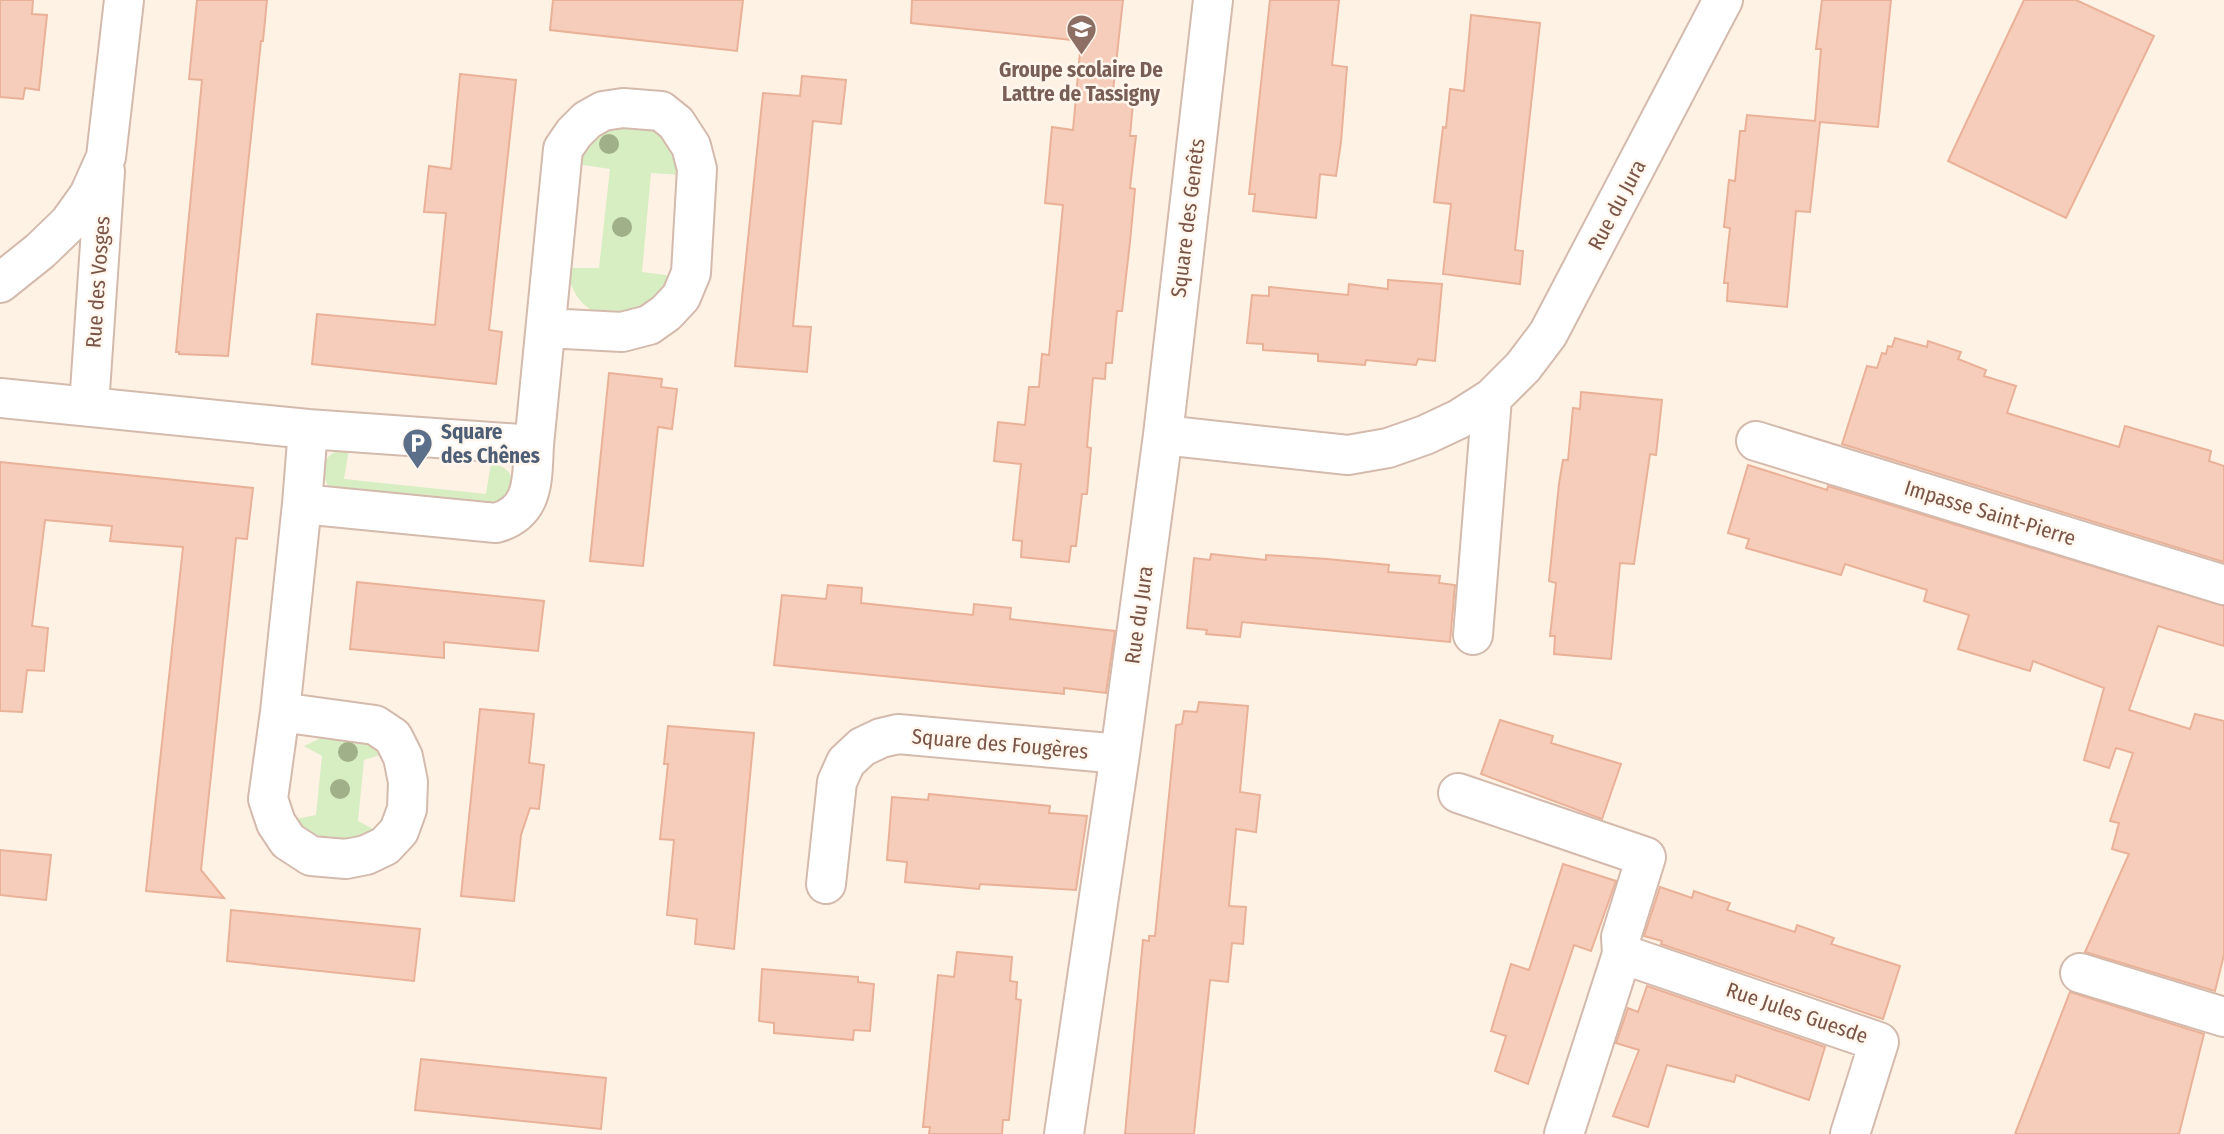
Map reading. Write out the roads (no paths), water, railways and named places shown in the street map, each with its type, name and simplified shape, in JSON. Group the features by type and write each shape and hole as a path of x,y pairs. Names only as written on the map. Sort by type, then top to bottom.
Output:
{"street":[{"name":"Rue des Vosges","path":"89,406 106,157 124,0"},
{"name":"Square des Genêts","path":"1163,435 1213,0"},
{"name":"Rue du Jura","path":"1064,1134 1120,754 1163,435 1348,455 1388,448 1425,435 1459,419 1492,398 1523,367 1555,323 1723,0"},
{"path":"302,504 496,523 511,519 521,510 532,476 534,445 563,149 587,120 603,111 623,108 661,111 676,123 691,146 697,169 691,273 681,297 666,313 649,325 622,332 546,328"},
{"name":"Rue des Vosges","path":"0,282 40,251 69,223 89,195 106,157"},
{"path":"0,398 308,429 534,445"},
{"path":"1473,635 1492,398"},
{"path":"280,712 308,429"},
{"name":"Impasse Saint-Pierre","path":"1756,441 2224,585"},
{"name":"Square des Fougères","path":"826,884 837,782 846,762 862,747 881,738 898,734 1120,754"},
{"path":"1458,793 1646,857 1621,937 1622,954 1564,1134"},
{"name":"Rue Jules Guesde","path":"1622,954 1880,1042 1850,1134"},
{"path":"2080,973 2224,1017"},
{"path":"1831,1134 1837,1134"}],"place":[{"name":"Groupe scolaire De Lattre de Tassigny","path":"1081,57"},
{"name":"Square des Chênes","path":"418,471"}]}
